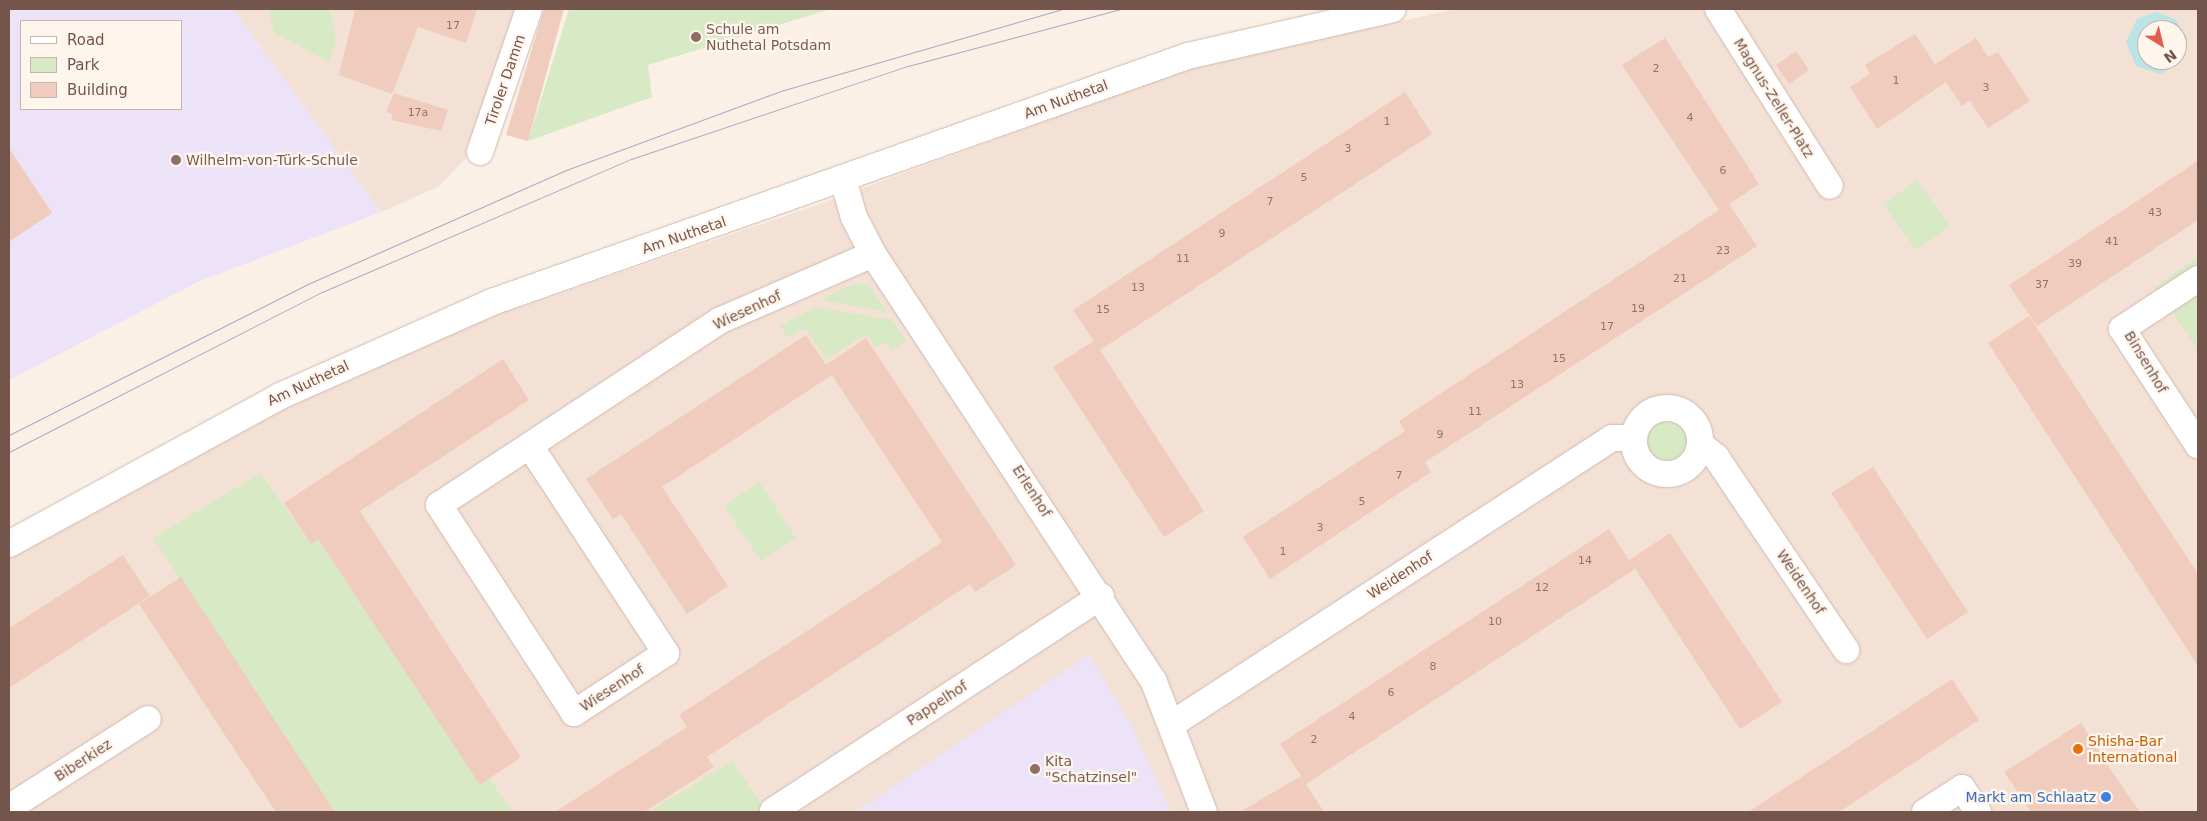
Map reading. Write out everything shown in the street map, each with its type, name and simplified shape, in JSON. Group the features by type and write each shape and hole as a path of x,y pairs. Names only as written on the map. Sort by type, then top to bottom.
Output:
{"street":[{"name":"Tiroler Damm","path":"480,152 529,9"},
{"name":"Am Nuthetal","path":"9,544 189,442 390,344 492,302 1188,56 1393,9"},
{"name":"Magnus-Zeller-Platz","path":"1718,9 1830,186"},
{"name":"Erlenhof","path":"843,179 854,217 873,254 1101,596 1154,682 1172,724 1204,812"},
{"name":"Wiesenhof","path":"530,446 666,652 574,713 439,505 719,321 873,254"},
{"name":"Binsenhof","path":"2198,279 2122,329 2198,445"},
{"path":"1676,408 1692,418 1700,444 1688,467 1673,474 1657,474 1636,456 1633,438 1647,414 1676,408"},
{"name":"Weidenhof","path":"1172,724 1612,438 1633,438"},
{"name":"Weidenhof","path":"1700,444 1716,457 1846,650"},
{"name":"Pappelhof","path":"773,811 1101,596"},
{"name":"Biberkiez","path":"17,801 148,718"},
{"path":"1925,812 1962,788 1978,812"}],"shaded area":[{"name":"Wilhelm-von-Türk-Schule","path":"9,9 233,9 381,212 200,281 9,380"},
{"path":"233,9 516,9 469,155 438,187 381,212"},
{"path":"1456,9 2198,9 2198,812 9,812 9,557 255,422 488,318 820,204 1192,67"},
{"name":"Kita \"Schatzinsel\"","path":"1089,654 1132,727 1171,812 856,812"}],"green space":[{"path":"268,9 330,9 336,41 329,62 275,33"},
{"path":"569,9 831,9 648,65 652,97 528,141"},
{"path":"1917,180 1950,226 1916,250 1883,204"},
{"path":"2198,257 2198,350 2155,287"},
{"path":"853,284 869,285 887,312 821,300"},
{"path":"816,307 892,320 906,341 891,351 885,342 876,348 866,334 826,359 805,328 788,338 780,326"},
{"path":"1667,419 1676,421 1684,426 1689,434 1691,443 1689,452 1684,460 1676,465 1667,467 1658,465 1650,460 1645,452 1643,443 1645,434 1650,426 1658,421"},
{"path":"260,473 310,543 318,539 513,812 335,812 153,538"},
{"path":"759,482 796,538 761,561 724,506"},
{"path":"732,761 767,812 649,812"}],"water":[{"path":"2156,12 2176,20 2137,20 2137,66 2126,42 2137,19"},
{"path":"2148,70 2167,70 2161,74"}],"building":[{"path":"355,9 477,9 466,43 418,27 392,94 339,75"},
{"path":"544,9 564,9 528,141 506,135"},
{"path":"1915,34 1935,64 1976,38 1988,57 1998,52 2030,101 1988,128 1970,101 1962,106 1946,82 1877,129 1850,87 1870,74 1865,65"},
{"path":"1665,38 1759,184 1729,204 1757,246 1425,462 1431,472 1270,579 1243,537 1405,431 1399,421 1719,210 1622,65"},
{"path":"1796,51 1809,70 1789,84 1776,65"},
{"path":"1405,92 1432,134 1100,350 1098,347 1204,511 1164,537 1053,367 1094,341 1073,310"},
{"path":"394,93 448,110 441,131 391,120 393,114 386,112"},
{"path":"9,148 52,213 9,242"},
{"path":"2198,161 2198,220 2037,326 2009,285"},
{"path":"2029,316 2198,574 2198,666 1988,343"},
{"path":"806,335 826,365 866,338 1016,565 975,592 970,584 707,757 714,767 644,812 555,812 687,727 679,715 942,542 832,375 662,487 728,586 687,614 621,514 613,519 586,479"},
{"path":"503,359 529,400 360,511 521,757 480,785 318,539 311,544 284,503"},
{"path":"1873,467 1968,612 1927,639 1831,493"},
{"path":"1609,529 1629,560 1670,533 1782,702 1740,729 1632,564 1635,569 1306,784 1324,812 1240,812 1301,776 1280,744"},
{"path":"123,555 150,596 9,688 9,628"},
{"path":"181,577 335,812 276,812 234,749 139,604"},
{"path":"1952,679 1979,720 1839,812 1748,812"},
{"path":"2081,723 2140,812 2031,812 2004,772"}],"tram line":[{"path":"9,435 310,283 566,170 784,90 1062,9"},
{"path":"9,452 322,292 631,159 908,66 1121,9"}],"place":[{"name":"Schule am Nuthetal Potsdam","path":"696,37"},
{"name":"Wilhelm-von-Türk-Schule","path":"176,160"},
{"name":"Shisha-Bar International","path":"2078,749"},
{"name":"Kita \"Schatzinsel\"","path":"1035,769"},
{"name":"Markt am Schlaatz","path":"2106,797"}]}
